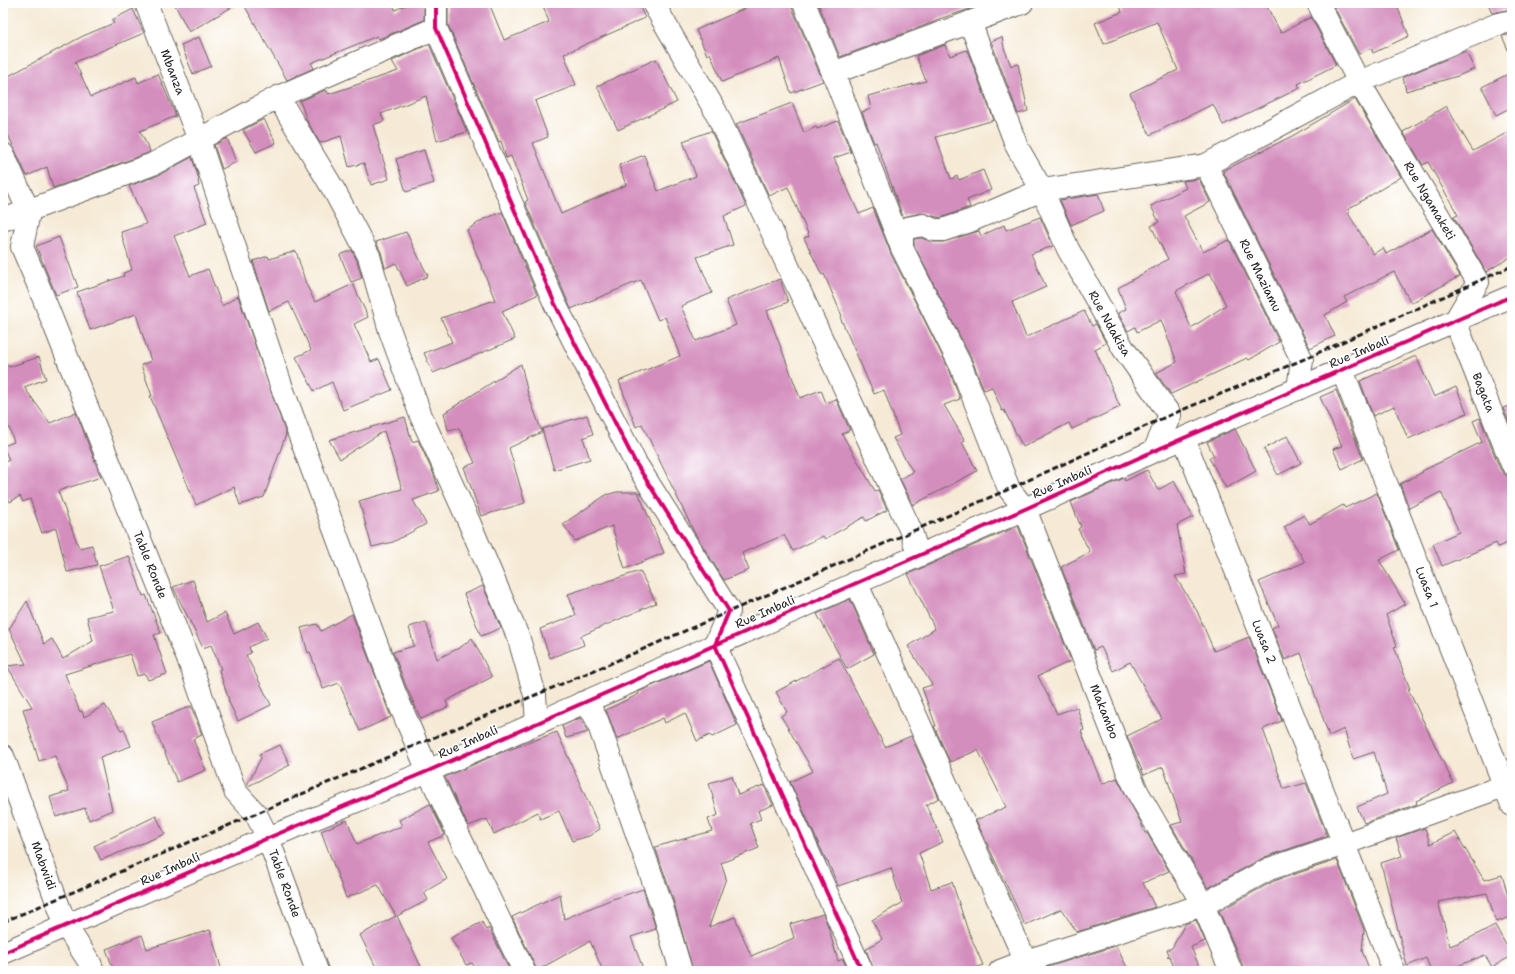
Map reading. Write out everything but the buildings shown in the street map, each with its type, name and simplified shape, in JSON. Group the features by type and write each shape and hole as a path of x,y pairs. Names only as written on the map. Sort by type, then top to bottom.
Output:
{"street":[{"name":"Mbanza","path":"146,3 199,140 284,392 394,691 428,770 524,971"},
{"path":"436,3 436,28 562,317 635,462 729,611 715,645 862,971"},
{"path":"653,3 716,112 911,531 918,555"},
{"name":"Makambo","path":"804,3 902,248 961,366 1008,488 1025,509 1128,772 1202,905 1231,971"},
{"path":"833,73 1022,3"},
{"path":"1318,3 1359,82"},
{"path":"902,248 902,235 907,228 923,225 934,230 943,230 970,221 1042,190 1206,165 1359,82 1498,24 1512,21"},
{"path":"970,22 1017,147 1042,190"},
{"path":"3,220 29,212 153,164 278,98 436,28"},
{"name":"Rue Ngamaketi","path":"1359,82 1478,282 1456,321"},
{"path":"278,98 335,192 369,256 390,331 421,416 519,638 535,695 537,723"},
{"path":"3,154 29,212"},
{"name":"Rue Maziamu","path":"1206,165 1302,360 1298,389"},
{"name":"Rue Ndakisa","path":"1042,190 1068,249 1122,348 1170,415 1154,451"},
{"name":"Table Ronde","path":"29,212 22,247 192,669 235,791 256,814 268,838 317,971"},
{"name":"Rue Imbali","path":"3,953 537,723 1154,451 1512,296"},
{"name":"Bagata","path":"1456,321 1512,464"},
{"name":"Luasa 1","path":"1342,370 1508,784 1512,805"},
{"name":"Luasa 2","path":"1184,439 1394,971"},
{"path":"856,582 1028,966"},
{"path":"582,703 592,711 600,727 660,900 681,971"},
{"name":"Mabwidi","path":"3,756 66,926 90,963 93,971"},
{"path":"1000,971 1028,966 1202,905 1269,869 1344,844 1508,784"}],"railway":[{"path":"3,922 607,665 1009,489 1170,415 1302,360 1512,266"}],"cycle path":[{"path":"436,3 436,28 555,304 635,462 729,611 715,645 862,971"},
{"path":"3,953 268,838 428,771 1154,451 1512,296"}]}
